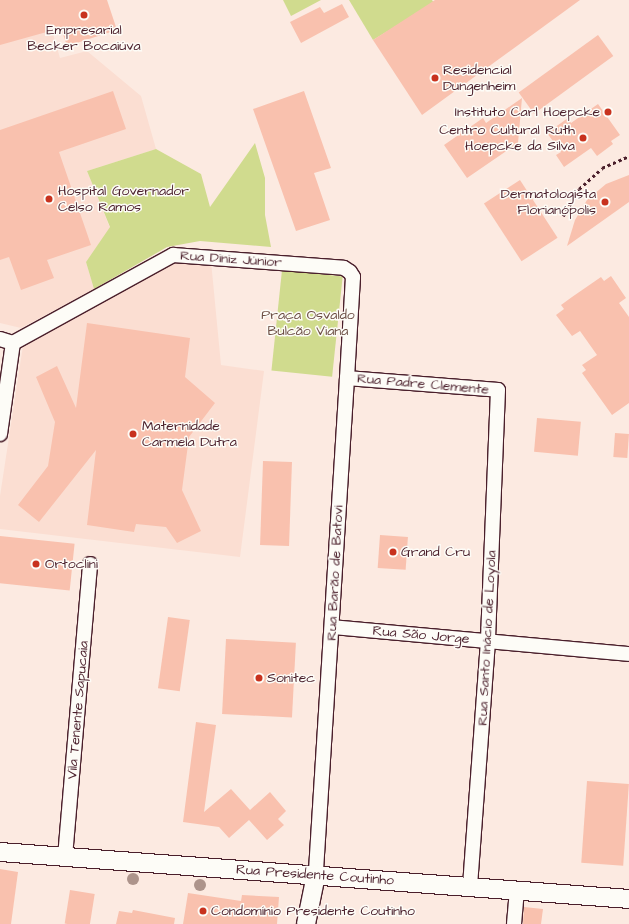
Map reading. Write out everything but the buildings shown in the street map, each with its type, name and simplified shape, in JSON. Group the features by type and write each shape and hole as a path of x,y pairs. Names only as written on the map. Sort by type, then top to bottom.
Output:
{"street":[{"name":"Rua Diniz Júnior","path":"7,341 173,255 344,268 350,272"},
{"name":"Rua Barão de Batovi","path":"316,875 347,378 352,277 350,272"},
{"path":"0,434 7,341"},
{"name":"Rua Padre Clemente","path":"347,378 498,390"},
{"name":"Rua Santo Inácio de Loyola","path":"470,887 488,641 498,390"},
{"name":"Vila Tenente Sapucaia","path":"65,857 90,564"},
{"name":"Rua São Jorge","path":"332,627 629,654"},
{"name":"Rua Presidente Coutinho","path":"0,852 629,899"},
{"path":"306,924 316,875"},
{"path":"514,924 518,890"}],"path":[{"path":"563,216 579,189 602,168 629,156"}],"shaded area":[{"name":"Hospital Governador Celso Ramos","path":"0,0 43,0 60,58 87,51 141,96 156,149 87,171 110,228 86,262 94,289 21,328 0,323"},
{"name":"Maternidade Carmela Dutra","path":"173,260 211,261 221,365 264,371 240,557 0,529 0,496 24,339"}],"green space":[{"path":"283,0 321,0 291,16"},
{"path":"349,0 432,0 434,3 373,40"},
{"path":"255,143 265,178 265,215 271,247 200,241 167,247 94,289 86,262 110,227 87,171 156,149 201,174 210,207"},
{"name":"Praça Osvaldo Bulcão Viana","path":"282,270 343,276 332,377 271,370"}],"place":[{"name":"Empresarial Becker Bocaiúva","path":"84,15"},
{"name":"Residencial Dungenheim","path":"435,78"},
{"name":"Instituto Carl Hoepcke","path":"608,112"},
{"name":"Centro Cultural Ruth Hoepcke da Silva","path":"583,138"},
{"name":"Hospital Governador Celso Ramos","path":"49,199"},
{"name":"Dermatologista Florianópolis","path":"605,202"},
{"name":"Maternidade Carmela Dutra","path":"133,434"},
{"name":"Grand Cru","path":"393,552"},
{"name":"Ortoclini","path":"36,564"},
{"name":"Sonitec","path":"259,678"},
{"name":"Condomínio Presidente Coutinho","path":"203,911"}]}
